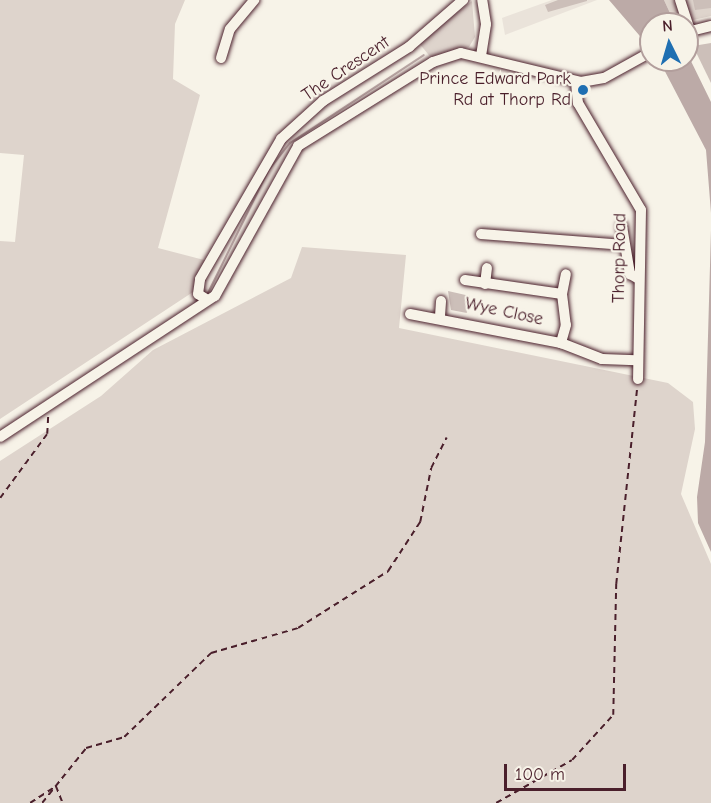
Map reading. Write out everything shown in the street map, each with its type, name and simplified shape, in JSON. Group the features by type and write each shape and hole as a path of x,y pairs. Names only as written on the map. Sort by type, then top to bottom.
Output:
{"street":[{"path":"221,58 230,29 252,0"},
{"name":"The Crescent","path":"206,299 198,294 200,279 281,139 323,101 409,47 463,0"},
{"path":"481,56 486,24 482,0"},
{"name":"The Crescent","path":"0,437 48,409 175,325 226,281 298,146 448,54 481,56 576,82"},
{"path":"576,82 604,78 639,59"},
{"name":"Thorp Road","path":"576,82 578,103 641,210 637,278 636,360 638,379"},
{"path":"622,226 630,274 637,278"},
{"path":"481,234 625,245"},
{"name":"Wye Close","path":"485,284 487,268"},
{"name":"Wye Close","path":"561,343 566,325 562,294 566,274"},
{"name":"Wye Close","path":"465,280 562,294"},
{"name":"Wye Close","path":"440,316 441,301"},
{"name":"Wye Close","path":"410,314 440,316 561,343 602,359 636,360"}],"path":[{"path":"496,803 572,760 614,715 616,584 638,379"},
{"path":"0,498 47,434 48,409"},
{"path":"42,803 86,748 124,737 211,653 298,628 388,570 420,522 431,468 446,438"},
{"path":"30,803 56,786"},
{"path":"56,786 63,803"}],"shaded area":[{"path":"0,0 185,0 175,24 173,79 200,95 158,248 208,261 193,292 0,419 0,241 15,242 24,155 0,153"},
{"path":"552,0 597,0 505,35 502,18"},
{"path":"609,0 664,0 670,12 639,12 639,35"},
{"path":"664,0 711,0 711,16 699,19 699,12 670,12"},
{"path":"472,1 475,37 469,47 432,59 419,43"},
{"path":"665,72 696,72 711,102 711,213 706,150"},
{"path":"711,230 711,552 698,523 697,497 705,442"},
{"path":"302,247 406,255 399,328 668,383 693,402 695,429 681,494 711,564 711,803 0,803 0,461 101,396 153,350 291,278"}],"building":[{"path":"558,0 587,1 548,12 545,5"},
{"path":"693,0 711,0 711,8 695,10"},
{"path":"711,43 711,83 699,58 699,45"},
{"path":"448,291 470,296 467,313 451,310"}],"waterway":[{"path":"208,293 268,171 290,143 424,55"}],"place":[{"name":"Prince Edward Park Rd at Thorp Rd","path":"583,90"}]}
